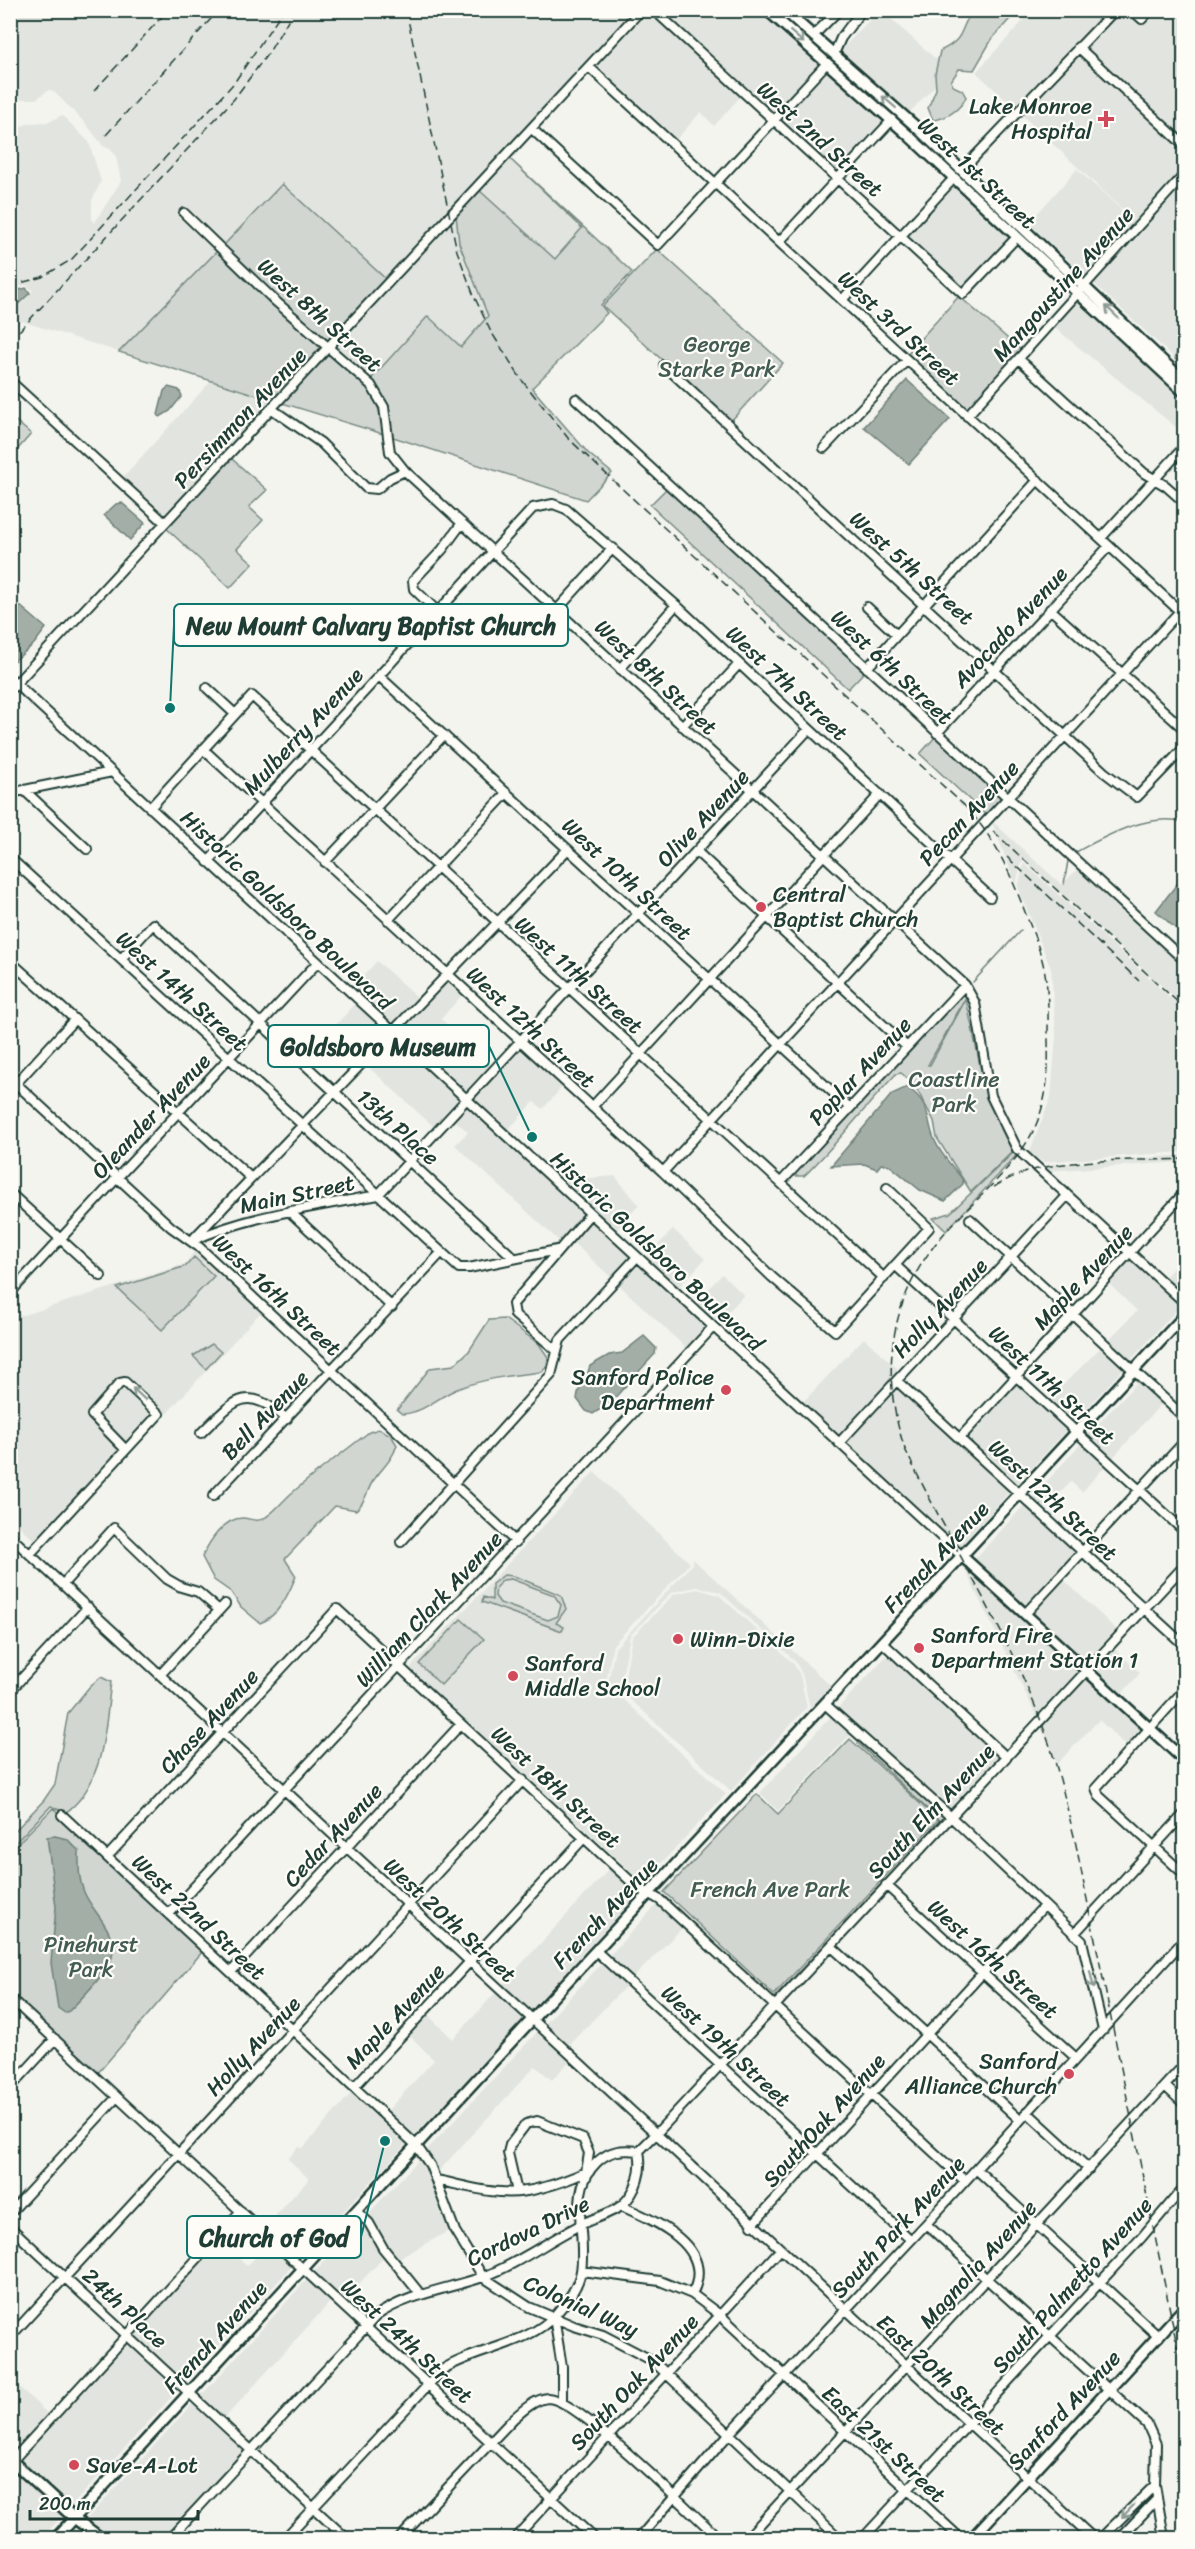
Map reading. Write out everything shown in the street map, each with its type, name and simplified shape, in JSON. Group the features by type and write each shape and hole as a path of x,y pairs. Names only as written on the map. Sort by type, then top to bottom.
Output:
{"main road":[{"name":"West 1st Street","path":"767,10 924,149 1078,295 1185,392"},
{"name":"West 1st Street","path":"784,10 983,189 1185,381"},
{"path":"827,63 836,63 846,71 855,73"},
{"path":"924,149 934,154 949,168 962,170"},
{"path":"954,178 963,179 983,189"},
{"name":"French Avenue","path":"56,2538 531,2020 1185,1316"},
{"path":"963,1557 1185,1760"},
{"name":"Sanford Avenue","path":"972,2538 1182,2311"},
{"path":"11,2460 74,2518 100,2538"},
{"path":"74,2518 88,2538"}],"street":[{"name":"Persimmon Avenue","path":"12,684 331,347 641,10"},
{"name":"West 2nd Street","path":"654,10 963,294 1017,237"},
{"path":"813,36 839,10"},
{"path":"834,54 841,38 862,10"},
{"path":"962,170 1115,10"},
{"path":"1132,10 1142,19 1150,10"},
{"path":"1078,47 1185,145"},
{"path":"532,129 658,245 827,63"},
{"name":"West 3rd Street","path":"589,67 1182,613"},
{"path":"779,242 891,120"},
{"name":"Mangoustine Avenue","path":"967,416 1185,175"},
{"path":"842,300 954,178"},
{"name":"West 8th Street","path":"184,213 273,298 331,347 371,385 381,400 390,452 405,471 965,985 975,1003 991,1096 1017,1149 1185,1302"},
{"path":"824,448 907,360"},
{"path":"1020,360 1144,473 1185,502"},
{"name":"West 5th Street","path":"664,365 996,669 1104,772 1137,797 1185,748"},
{"path":"10,381 165,523"},
{"name":"West 6th Street","path":"576,399 1185,960"},
{"path":"272,409 315,438 366,488 377,489 390,478 405,471"},
{"path":"1101,538 1185,447"},
{"path":"867,668 1038,480"},
{"name":"West 7th Street","path":"553,504 566,509 676,605 990,897"},
{"name":"Mulberry Avenue","path":"208,862 533,508 553,504"},
{"path":"438,612 412,585 462,523"},
{"name":"Avocado Avenue","path":"937,733 1109,546"},
{"path":"556,610 613,549"},
{"path":"620,669 676,605"},
{"path":"867,607 897,634"},
{"path":"1050,609 1185,729"},
{"name":"Pecan Avenue","path":"663,1172 1065,735 1182,613"},
{"path":"682,726 739,664"},
{"name":"West 10th Street","path":"379,676 850,1108"},
{"name":"Historic Goldsboro Boulevard","path":"12,684 112,772 963,1557"},
{"path":"150,808 235,714 207,688"},
{"name":"West 11th Street","path":"235,714 252,696 884,1278"},
{"name":"Olive Avenue","path":"378,1196 809,729"},
{"path":"325,862 444,735"},
{"name":"West 12th Street","path":"203,749 663,1172 772,1277 835,1331 884,1278"},
{"path":"10,792 112,772"},
{"path":"24,790 87,849"},
{"path":"388,920 507,793"},
{"path":"592,1107 880,794"},
{"path":"191,1241 391,1030 448,975 568,849"},
{"path":"696,851 907,1047"},
{"name":"West 14th Street","path":"10,858 441,1253 463,1270 514,1258"},
{"name":"13th Place","path":"121,959 153,924 514,1258"},
{"path":"10,961 74,1020 179,1110 251,1178"},
{"name":"Oleander Avenue","path":"10,1293 318,962"},
{"name":"Poplar Avenue","path":"782,1182 965,985"},
{"path":"12,1084 74,1020"},
{"name":"West 16th Street","path":"12,1084 171,1227 191,1241 516,1542"},
{"path":"884,1278 929,1228 887,1188"},
{"path":"10,1193 101,1276"},
{"name":"Maple Avenue","path":"960,1438 1185,1193"},
{"name":"Main Street","path":"191,1241 214,1231 290,1211 378,1196"},
{"name":"Holly Avenue","path":"839,1443 1067,1196"},
{"path":"290,1211 392,1307"},
{"path":"557,1350 515,1315 512,1307 516,1299 557,1250 590,1214"},
{"path":"970,1220 1185,1417"},
{"path":"514,1258 557,1250"},
{"name":"Bell Avenue","path":"213,1496 333,1371 441,1253"},
{"path":"401,1542 551,1375 560,1340 637,1257"},
{"name":"West 11th Street","path":"895,1266 1185,1531"},
{"name":"William Clark Avenue","path":"169,1914 713,1327"},
{"name":"West 12th Street","path":"897,1381 1185,1646"},
{"path":"30,1554 126,1450 159,1413 128,1383 120,1383 92,1417 126,1450"},
{"path":"201,1433 226,1408 244,1399 253,1398 268,1404 287,1419"},
{"path":"1025,1614 1185,1442"},
{"path":"63,1584 114,1528 167,1579 181,1587 198,1592 222,1607 160,1675"},
{"name":"West 20th Street","path":"10,1536 845,2311"},
{"name":"South Elm Avenue","path":"639,2151 1185,1566"},
{"path":"10,1691 88,1607"},
{"name":"West 18th Street","path":"337,1609 637,1887 660,1900 965,2181"},
{"name":"Chase Avenue","path":"107,1857 337,1609"},
{"path":"883,1643 1006,1757"},
{"path":"1185,1690 1096,1788 1099,1796 1185,1874"},
{"path":"825,1705 951,1817 1074,1934 1085,1947 1103,2030"},
{"name":"Cedar Avenue","path":"231,1972 461,1724"},
{"name":"Holly Avenue","path":"10,2337 523,1780"},
{"path":"1074,1934 1185,1814"},
{"name":"West 22nd Street","path":"62,1815 417,2145"},
{"name":"Maple Avenue","path":"355,2086 584,1838"},
{"name":"West 16th Street","path":"886,1885 982,1975 1076,2058"},
{"name":"SouthOak Avenue","path":"752,2225 1044,1906"},
{"name":"South Park Avenue","path":"639,2538 729,2434 926,2224 1185,1940"},
{"path":"831,1946 1020,2120"},
{"name":"West 19th Street","path":"596,1951 911,2240"},
{"name":"West 24th Street","path":"10,1998 594,2538"},
{"path":"10,2088 55,2039"},
{"name":"Magnolia Avenue","path":"747,2538 907,2368 1185,2065"},
{"path":"1165,2086 1185,2104"},
{"path":"10,2213 117,2097"},
{"path":"1027,2112 1089,2169"},
{"path":"285,2538 427,2384 455,2361 516,2341 554,2317 576,2289 581,2271 580,2194 589,2153 584,2139 537,2121 526,2124 510,2145 508,2153 517,2192"},
{"name":"Colonial Way","path":"417,2145 436,2180 455,2231 483,2277 519,2301 628,2346 653,2361 666,2374"},
{"path":"436,2180 496,2192 517,2192 553,2184 586,2172 604,2156 614,2151 623,2149 639,2151"},
{"name":"Cordova Drive","path":"170,2538 382,2311 421,2295 483,2277 513,2263 582,2224 621,2206 633,2191 637,2179 641,2163 639,2151"},
{"path":"976,2169 1159,2337"},
{"name":"South Palmetto Avenue","path":"863,2538 1185,2187"},
{"path":"621,2206 663,2224 684,2242 694,2261 698,2278 692,2294"},
{"path":"11,2460 241,2211"},
{"path":"356,2211 369,2223 383,2248 421,2295"},
{"path":"926,2224 1110,2389 1154,2433 1157,2458 1156,2500 1164,2538"},
{"name":"24th Place","path":"10,2227 346,2538"},
{"name":"South Oak Avenue","path":"515,2538 780,2250"},
{"name":"East 21st Street","path":"581,2271 660,2281 692,2294 720,2315 960,2538"},
{"name":"East 20th Street","path":"845,2311 1093,2538"},
{"path":"1182,2311 1185,2334"},
{"path":"554,2317 562,2367 562,2402"},
{"path":"666,2374 789,2494 838,2538"},
{"path":"400,2538 489,2442 527,2408 547,2398 562,2402 609,2436 719,2538"},
{"path":"1101,2538 1155,2485"},
{"path":"1120,2538 1156,2500"}],"shaded area":[{"path":"10,11 637,11 388,281 223,246 184,209 180,214 218,250 119,352 21,321 11,332 11,314 33,291 26,285 11,289 11,130 30,123 49,122 62,115 89,142 101,181 92,201 94,223 121,181 116,157 111,150 103,146 86,124 53,91 49,90 36,99 19,99 11,108"},
{"path":"645,11 649,11 741,96 714,126 701,112 675,141 593,66"},
{"path":"659,11 757,11 820,66 773,117"},
{"path":"878,11 882,11 937,60 936,85 908,114 840,51"},
{"name":"Lake Monroe Hospital","path":"1032,11 1184,11 1184,167 1135,221 976,72"},
{"path":"824,70 884,124 837,174 777,121"},
{"path":"509,158 582,227 555,259 479,190"},
{"path":"1077,169 1136,223 1088,278 1028,224"},
{"path":"1184,179 1184,341 1178,347 1175,359 1092,282"},
{"path":"954,187 1011,239 963,290 906,237"},
{"path":"456,215 459,243 488,316 461,347 427,317 371,379 336,347"},
{"path":"26,288 30,293 11,311 11,292"},
{"path":"1078,300 1184,398 1184,434 1054,327"},
{"path":"907,380 950,419 909,464 864,427"},
{"path":"211,381 276,401 165,519 121,479"},
{"path":"168,387 179,390 182,396 170,411 160,417 158,415 164,391"},
{"path":"122,503 145,523 130,540 104,515 116,504"},
{"path":"19,605 46,628 34,644 13,662 10,660 11,610"},
{"path":"991,820 1062,885 1079,867 1184,965 1184,1006 1025,861 1021,863 1016,885"},
{"path":"1024,863 1184,1010 1184,1152 1043,1162 1029,1153 1051,1097 1056,1035 1051,969 1018,887"},
{"path":"1184,875 1184,919 1176,929 1156,911"},
{"path":"377,961 418,998 391,1026 351,989"},
{"path":"448,979 463,994 441,1019 494,1067 467,1096 395,1030"},
{"path":"356,1003 386,1031 360,1059 330,1031"},
{"path":"391,1035 463,1101 436,1129 364,1063"},
{"path":"520,1047 563,1086 543,1109 534,1102 506,1132 471,1100"},
{"path":"907,1087 925,1106 938,1146 963,1180 963,1184 945,1201 920,1190 889,1165 881,1164 877,1169 864,1164 831,1166 892,1094"},
{"path":"467,1105 586,1214 560,1242 455,1145 468,1132 453,1119"},
{"path":"1184,1155 1184,1162 1045,1171 1031,1157 1043,1165"},
{"path":"562,1163 579,1179 615,1176 639,1205 615,1232 552,1174"},
{"path":"590,1218 633,1257 613,1279 570,1240"},
{"path":"673,1229 705,1259 677,1289 645,1259"},
{"path":"195,1250 261,1312 42,1548 11,1518 10,1314 24,1315 185,1264"},
{"path":"1131,1256 1182,1304 1129,1362 1107,1341 1137,1311 1107,1282"},
{"path":"1184,1256 1184,1297 1164,1278"},
{"path":"637,1261 709,1327 688,1350 617,1283"},
{"path":"722,1274 744,1295 716,1325 694,1305"},
{"path":"644,1336 656,1348 655,1354 610,1403 593,1414 586,1411 577,1399 579,1388 590,1366 609,1355 622,1353"},
{"path":"864,1338 901,1372 839,1439 801,1404"},
{"path":"1102,1346 1125,1367 1072,1424 1047,1401"},
{"path":"1016,1380 1068,1429 1016,1485 964,1437"},
{"path":"1139,1380 1163,1402 1111,1460 1086,1437"},
{"path":"897,1385 1011,1490 959,1548 843,1443"},
{"path":"1082,1442 1107,1464 1082,1492 1071,1482 1043,1511 1031,1499"},
{"name":"Sanford Middle School","path":"594,1472 690,1563 613,1645 606,1683 726,1794 643,1883 410,1668"},
{"path":"1026,1503 1079,1552 1025,1610 973,1561"},
{"path":"693,1559 831,1686 766,1756 810,1708 802,1674 795,1661 720,1592 697,1587 672,1592 630,1636 619,1692 608,1682 615,1648 692,1564"},
{"path":"969,1566 1083,1671 1038,1719 965,1570"},
{"path":"1062,1578 1119,1632 1088,1666 1029,1613"},
{"path":"697,1589 719,1595 793,1663 800,1675 807,1707 731,1791 622,1692 632,1637 674,1594"},
{"path":"1113,1647 1140,1673 1120,1696 1092,1670"},
{"path":"889,1653 1002,1758 951,1813 836,1710"},
{"path":"1087,1675 1146,1729 1128,1748 1099,1720 1057,1764 1041,1725"},
{"path":"832,1715 861,1741 858,1743 851,1736 848,1737 778,1811 760,1793"},
{"path":"47,1837 67,1839 79,1851 82,1887 108,1930 113,1947 112,1957 106,1970 87,1993 65,2013 58,2008 51,1963 56,1907"},
{"path":"611,1867 640,1892 528,2013 500,1987"},
{"path":"658,1903 684,1926 632,1979 608,1957"},
{"path":"603,1962 628,1984 566,2048 543,2026"},
{"path":"496,1992 524,2018 413,2137 386,2112 434,2060 407,2033 426,2013 453,2039"},
{"path":"538,2031 570,2061 552,2080 535,2066 437,2173 425,2152"},
{"path":"353,2091 408,2142 298,2260 264,2228 309,2179 288,2159 298,2147 303,2148"},
{"path":"421,2157 451,2230 398,2259 366,2216"},
{"path":"362,2221 385,2256 343,2301 313,2273"},
{"path":"219,2239 247,2266 270,2242 294,2264 184,2384 132,2335"},
{"path":"308,2278 332,2300 223,2420 199,2398"},
{"path":"127,2340 179,2389 69,2509 16,2460"},
{"path":"10,2378 50,2416 12,2456 10,2455"},
{"path":"194,2402 247,2451 166,2538 105,2538 84,2522"},
{"path":"10,2464 64,2514 42,2538 11,2538"}],"green space":[{"path":"973,10 1017,11 992,39 974,70 959,69 951,81 953,86 962,90 966,97 961,106 948,115 933,120 928,108 936,89 935,74 940,51 958,38"},
{"path":"509,158 632,272 601,305 607,313 532,388 588,453 612,473 586,500 390,436 385,408 377,389 343,354 371,379 428,316 461,347 488,316 459,243 456,215 479,190 555,259 582,228"},
{"path":"282,184 388,281 331,343 275,296 223,246"},
{"name":"George Starke Park","path":"657,249 783,363 730,422 603,306"},
{"path":"218,250 327,348 276,401 119,352"},
{"path":"959,296 1023,352 967,411 906,355"},
{"path":"1184,341 1184,368 1175,359 1178,347"},
{"path":"331,352 360,378 373,396 378,407 383,434 282,403"},
{"path":"10,416 31,434 11,457 10,457"},
{"path":"231,458 267,490 249,507 263,520 237,549 253,563 230,588 165,527"},
{"path":"667,488 865,671 848,689 650,505"},
{"path":"936,736 1004,798 987,816 920,754"},
{"name":"Coastline Park","path":"964,990 972,1004 981,1060 969,999 966,997 928,1065 966,999 986,1094 1013,1151 971,1192 937,1138 934,1121 917,1090 925,1074 917,1086 901,1073 896,1074 804,1176 792,1176"},
{"path":"1015,1151 1017,1153 1015,1157 946,1231 933,1218 950,1213"},
{"path":"194,1257 214,1276 162,1330 117,1288 186,1266"},
{"path":"505,1319 539,1344 548,1357 547,1366 542,1372 470,1385 452,1391 410,1413 402,1414 397,1410 430,1368 454,1365 469,1351 489,1320"},
{"path":"212,1344 221,1352 206,1369 193,1356"},
{"path":"379,1429 391,1435 397,1445 392,1456 373,1481 364,1500 356,1510 335,1506 285,1559 296,1576 278,1610 260,1623 241,1607 231,1592 214,1580 202,1557 209,1544 230,1522 244,1518 257,1520 266,1517 321,1469 369,1432"},
{"path":"504,1575 514,1576 561,1595 566,1609 556,1623 564,1627 562,1631 482,1602 483,1597 492,1600 492,1584","holes":["511,1579 554,1595 561,1605 558,1616 548,1620 500,1603 495,1596 496,1587 503,1580"]},
{"path":"461,1619 484,1639 441,1685 419,1664"},
{"path":"101,1677 111,1682 107,1718 101,1754 88,1787 65,1813 51,1806 11,1847 10,1836 44,1800 55,1784 68,1713 90,1686"},
{"name":"French Ave Park","path":"850,1739 938,1820 774,1995 664,1892 757,1794 778,1814"},
{"path":"861,1741 946,1818 775,2001 663,1898 664,1896 772,1997 775,1997 940,1821 858,1743"},
{"name":"Pinehurst Park","path":"53,1808 203,1951 97,2074 11,1994 10,1851"}],"waterway":[{"path":"1076,852 1114,833 1142,823 1157,820 1184,822"},
{"path":"1064,884 1068,861"},
{"path":"973,982 1021,930"}],"railway":[{"path":"94,91 168,10"},
{"path":"106,135 219,10"},
{"path":"10,286 42,277 71,260 234,83 283,10"},
{"path":"10,341 234,99 269,52 294,10"},
{"path":"406,10 457,251 490,330 521,379 568,438 968,809"},
{"path":"962,803 983,828 1000,854 1040,954 1046,977 1047,1080 1039,1118 1027,1142 998,1179 942,1236 924,1260 910,1285 900,1311 894,1338 891,1365 892,1393 905,1449 1016,1662 1055,1761 1075,1840 1184,2380"},
{"path":"993,831 1184,1008"},
{"path":"1007,857 1139,981"},
{"path":"994,1187 1014,1176 1061,1164 1112,1160 1184,1159"}],"place":[{"name":"Lake Monroe Hospital","path":"1106,119"},
{"name":"New Mount Calvary Baptist Church","path":"170,708"},
{"name":"Central Baptist Church","path":"761,907"},
{"name":"Goldsboro Museum","path":"532,1137"},
{"name":"Sanford Police Department","path":"726,1390"},
{"name":"Winn-Dixie","path":"678,1639"},
{"name":"Sanford Fire Department Station 1","path":"919,1648"},
{"name":"Sanford Middle School","path":"513,1676"},
{"name":"Sanford Alliance Church","path":"1069,2074"},
{"name":"Church of God","path":"385,2141"},
{"name":"Save-A-Lot","path":"74,2465"}]}
